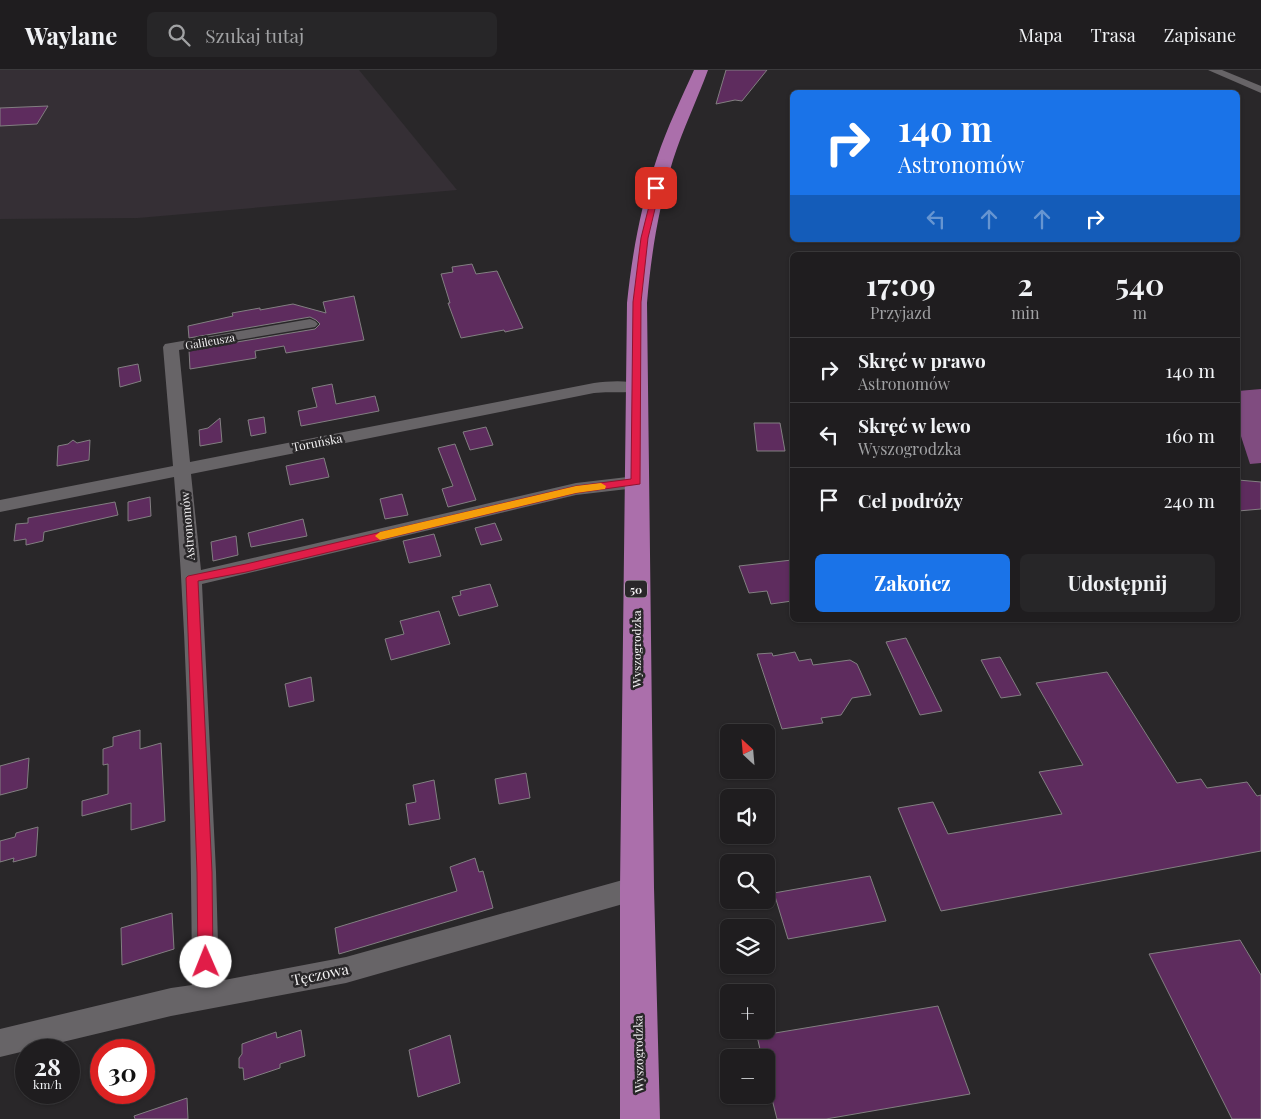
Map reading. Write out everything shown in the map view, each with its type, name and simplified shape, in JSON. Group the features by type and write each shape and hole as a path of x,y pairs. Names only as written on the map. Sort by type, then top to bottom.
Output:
{"main road":[{"name":"Wyszogrodzka","path":"640,1119 635,387 637,302 644,238 665,158 701,70"}],"street":[{"path":"1213,70 1261,90"},
{"name":"Galileusza","path":"183,468 171,348 310,324"},
{"name":"Toruńska","path":"0,506 183,468 594,388 610,386 635,387"},
{"name":"Astronomów","path":"183,468 192,578 256,566 576,489 636,482"},
{"path":"192,578 204,872 206,998"},
{"name":"Tęczowa","path":"0,1043 171,1002 206,998 346,970 637,888"}],"shaded area":[{"path":"0,70 359,70 457,190 138,218 0,219"},
{"path":"1261,389 1261,463 1250,464 1240,433 1240,391"}],"building":[{"path":"726,70 767,70 742,101 735,100 716,104"},
{"path":"48,106 37,124 0,126 0,108"},
{"path":"472,264 476,274 497,271 523,328 461,338 448,303 450,303 441,274 453,272 452,267"},
{"path":"354,296 364,340 286,353 284,346 255,351 256,358 190,369 189,350 315,329 320,324 310,317 189,338 188,326 233,316 232,313 293,304 326,313 323,302"},
{"path":"138,364 141,381 120,387 118,368"},
{"path":"332,384 336,404 375,396 379,411 301,426 298,411 317,407 312,388"},
{"path":"264,417 266,433 251,436 248,420"},
{"path":"220,418 222,442 200,446 199,430 208,428"},
{"path":"754,423 780,423 785,451 757,451"},
{"path":"486,427 493,445 470,450 463,432"},
{"path":"73,440 77,443 90,440 89,460 57,466 58,446 68,444"},
{"path":"455,444 476,500 448,507 442,489 453,486 438,448"},
{"path":"324,458 329,477 290,485 286,466"},
{"path":"1240,480 1261,482 1261,509 1240,511"},
{"path":"402,494 408,515 385,519 380,499"},
{"path":"150,497 151,516 128,521 128,502"},
{"path":"115,502 118,515 44,532 43,541 26,545 26,539 14,541 16,524 28,523 28,518"},
{"path":"303,519 307,536 251,547 248,533"},
{"path":"495,523 502,540 481,545 475,528"},
{"path":"434,534 441,556 409,563 403,541"},
{"path":"236,536 238,555 213,561 211,542"},
{"path":"790,560 790,601 771,604 767,591 749,593 739,566"},
{"path":"490,584 498,606 459,616 452,597 461,595 460,591"},
{"path":"439,611 450,644 391,660 385,639 404,634 400,621"},
{"path":"906,638 942,711 920,715 886,642"},
{"path":"795,652 799,661 811,659 813,665 850,660 857,664 871,695 852,698 841,715 821,718 823,723 782,729 757,654 772,653 773,656"},
{"path":"1000,657 1021,695 1001,698 981,660"},
{"path":"1107,672 1177,783 1201,779 1207,788 1247,782 1257,796 1261,795 1261,851 941,911 898,808 933,802 948,834 1062,814 1039,772 1083,765 1036,683"},
{"path":"311,677 314,701 289,707 285,684"},
{"path":"140,730 140,749 161,743 165,821 131,830 131,803 82,816 82,801 108,794 108,764 103,765 103,749 113,746 113,737"},
{"path":"29,758 27,788 0,795 0,766"},
{"path":"526,773 530,798 499,804 495,779"},
{"path":"434,780 440,819 409,825 406,804 416,802 413,785"},
{"path":"38,827 36,856 13,862 14,858 0,862 0,841 15,837 16,833"},
{"path":"475,858 479,872 483,871 493,908 339,954 335,928 457,891 450,867"},
{"path":"870,876 886,921 788,939 775,893"},
{"path":"172,913 174,949 122,965 121,928"},
{"path":"1240,940 1261,975 1261,1119 1232,1119 1149,954"},
{"path":"938,1006 970,1094 826,1119 777,1119 773,1104 775,1104 775,1049 760,1049 758,1039 775,1039 775,1033"},
{"path":"301,1030 305,1056 280,1064 280,1068 244,1080 243,1068 239,1068 242,1044 276,1032 277,1038"},
{"path":"450,1035 460,1083 418,1097 409,1050"},
{"path":"187,1098 188,1119 135,1119 134,1116"}],"slow traffic":[{"path":"380,536 576,489 601,486"}],"route":[{"path":"206,962 192,578 246,568 576,489 636,482 635,387 637,302 644,238 656,188"}]}
